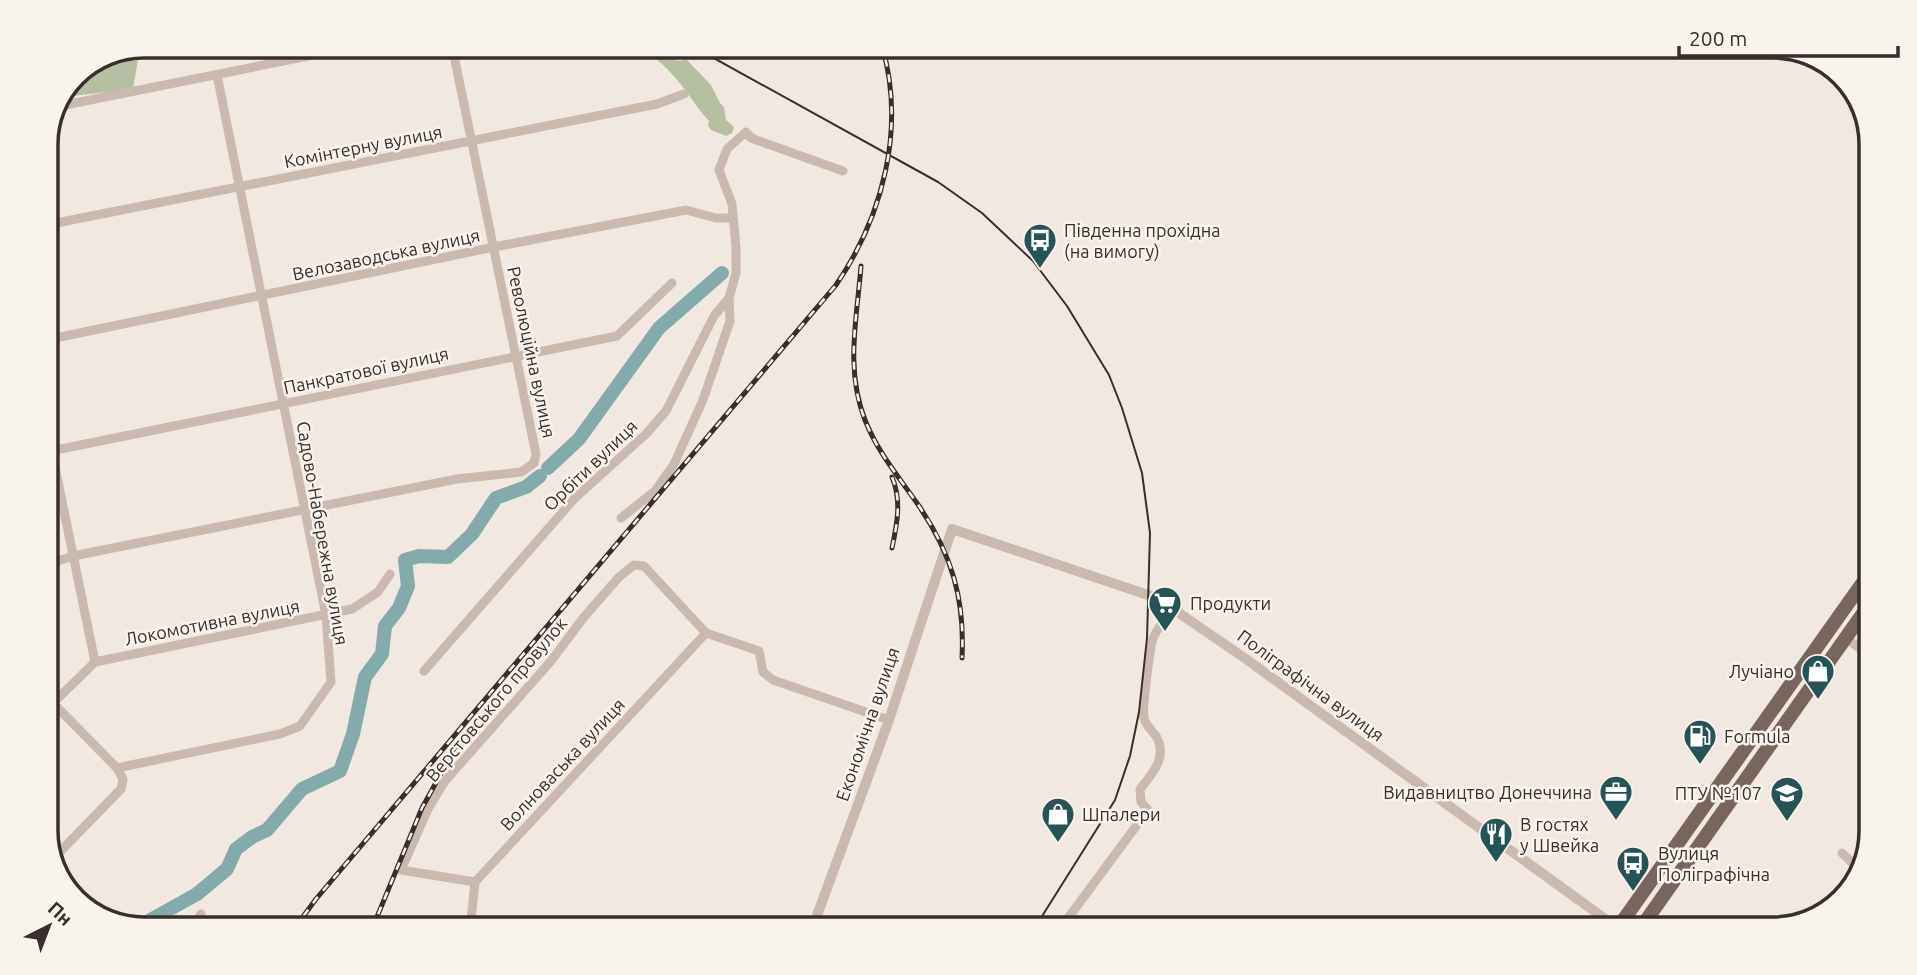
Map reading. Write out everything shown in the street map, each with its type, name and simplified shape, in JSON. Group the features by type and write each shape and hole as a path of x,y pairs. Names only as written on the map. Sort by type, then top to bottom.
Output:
{"main road":[{"path":"1626,917 1859,588"},
{"path":"1648,917 1859,619"}],"street":[{"path":"68,104 300,58"},
{"name":"Революційна вулиця","path":"58,561 457,479 521,472 534,463 536,454 454,58"},
{"name":"Садово-Набережна вулиця","path":"117,768 296,729 331,682 326,615 217,75"},
{"name":"Комінтерну вулиця","path":"58,223 657,104 684,94"},
{"path":"621,518 654,491 674,464 703,400 730,321 729,298 736,273 732,204 719,170 727,149 746,132 751,138 843,171"},
{"name":"Велозаводська вулиця","path":"58,337 685,210 716,218 733,218"},
{"name":"Панкратової вулиця","path":"58,449 617,336 672,283"},
{"name":"Орбіти вулиця","path":"424,671 574,499 646,434 666,411 678,392 714,316 729,298"},
{"path":"58,490 95,662 58,694"},
{"name":"Поліграфічна вулиця","path":"952,529 1148,595 1173,609 1601,917"},
{"name":"Економічна вулиця","path":"816,917 889,720 952,529"},
{"name":"Верстовського провулок","path":"475,882 401,870 428,809 445,781 551,661 584,617 628,568 637,564 649,571 706,633"},
{"name":"Локомотивна вулиця","path":"95,662 352,609 378,592 390,574"},
{"path":"1069,917 1149,810 1141,802 1140,789 1156,767 1162,751 1144,718 1147,679 1152,641 1173,609"},
{"path":"706,633 759,651 763,672 773,680 889,720"},
{"name":"Волноваська вулиця","path":"475,882 706,633"},
{"path":"1846,638 1859,648"},
{"path":"58,712 117,768 123,779 121,789 60,852"},
{"path":"1842,853 1852,863"},
{"path":"471,917 475,882"}],"green space":[{"path":"140,58 133,89 73,96 87,79 101,69 116,62"},
{"path":"655,58 681,61 686,59 711,85 724,107 726,120 734,127 732,133 726,136 711,130 709,121"}],"waterway":[{"path":"548,468 579,439 659,328 722,273"},
{"path":"156,917 197,894 227,869 236,849 267,830 302,789 340,771 353,734 365,677 382,654 385,626 399,608 408,586 405,560 419,556 448,557 472,534 496,498 526,487 540,476"}],"tram line":[{"path":"714,58 938,182 982,213 1033,261 1067,306 1109,375 1122,408 1142,473 1150,533 1147,638 1139,712 1130,756 1115,800 1042,917"}],"railway":[{"path":"303,917 836,285 866,230 878,201 886,170 892,108 885,58"},
{"path":"861,266 854,343 855,382 859,401 876,443 919,506 948,560 961,616 962,658"},
{"path":"892,477 898,504 892,548"},
{"path":"377,917 422,808 444,768 469,735"}],"place":[{"name":"Південна прохідна (на вимогу)","path":"1040,270"},
{"name":"Продукти","path":"1165,633"},
{"name":"Лучіано","path":"1818,701"},
{"name":"Formula","path":"1700,766"},
{"name":"Видавництво Донеччина","path":"1616,822"},
{"name":"ПТУ №107","path":"1787,823"},
{"name":"Шпалери","path":"1058,844"},
{"name":"В гостях у Швейка","path":"1496,864"},
{"name":"Вулиця Поліграфічна","path":"1633,893"}]}
